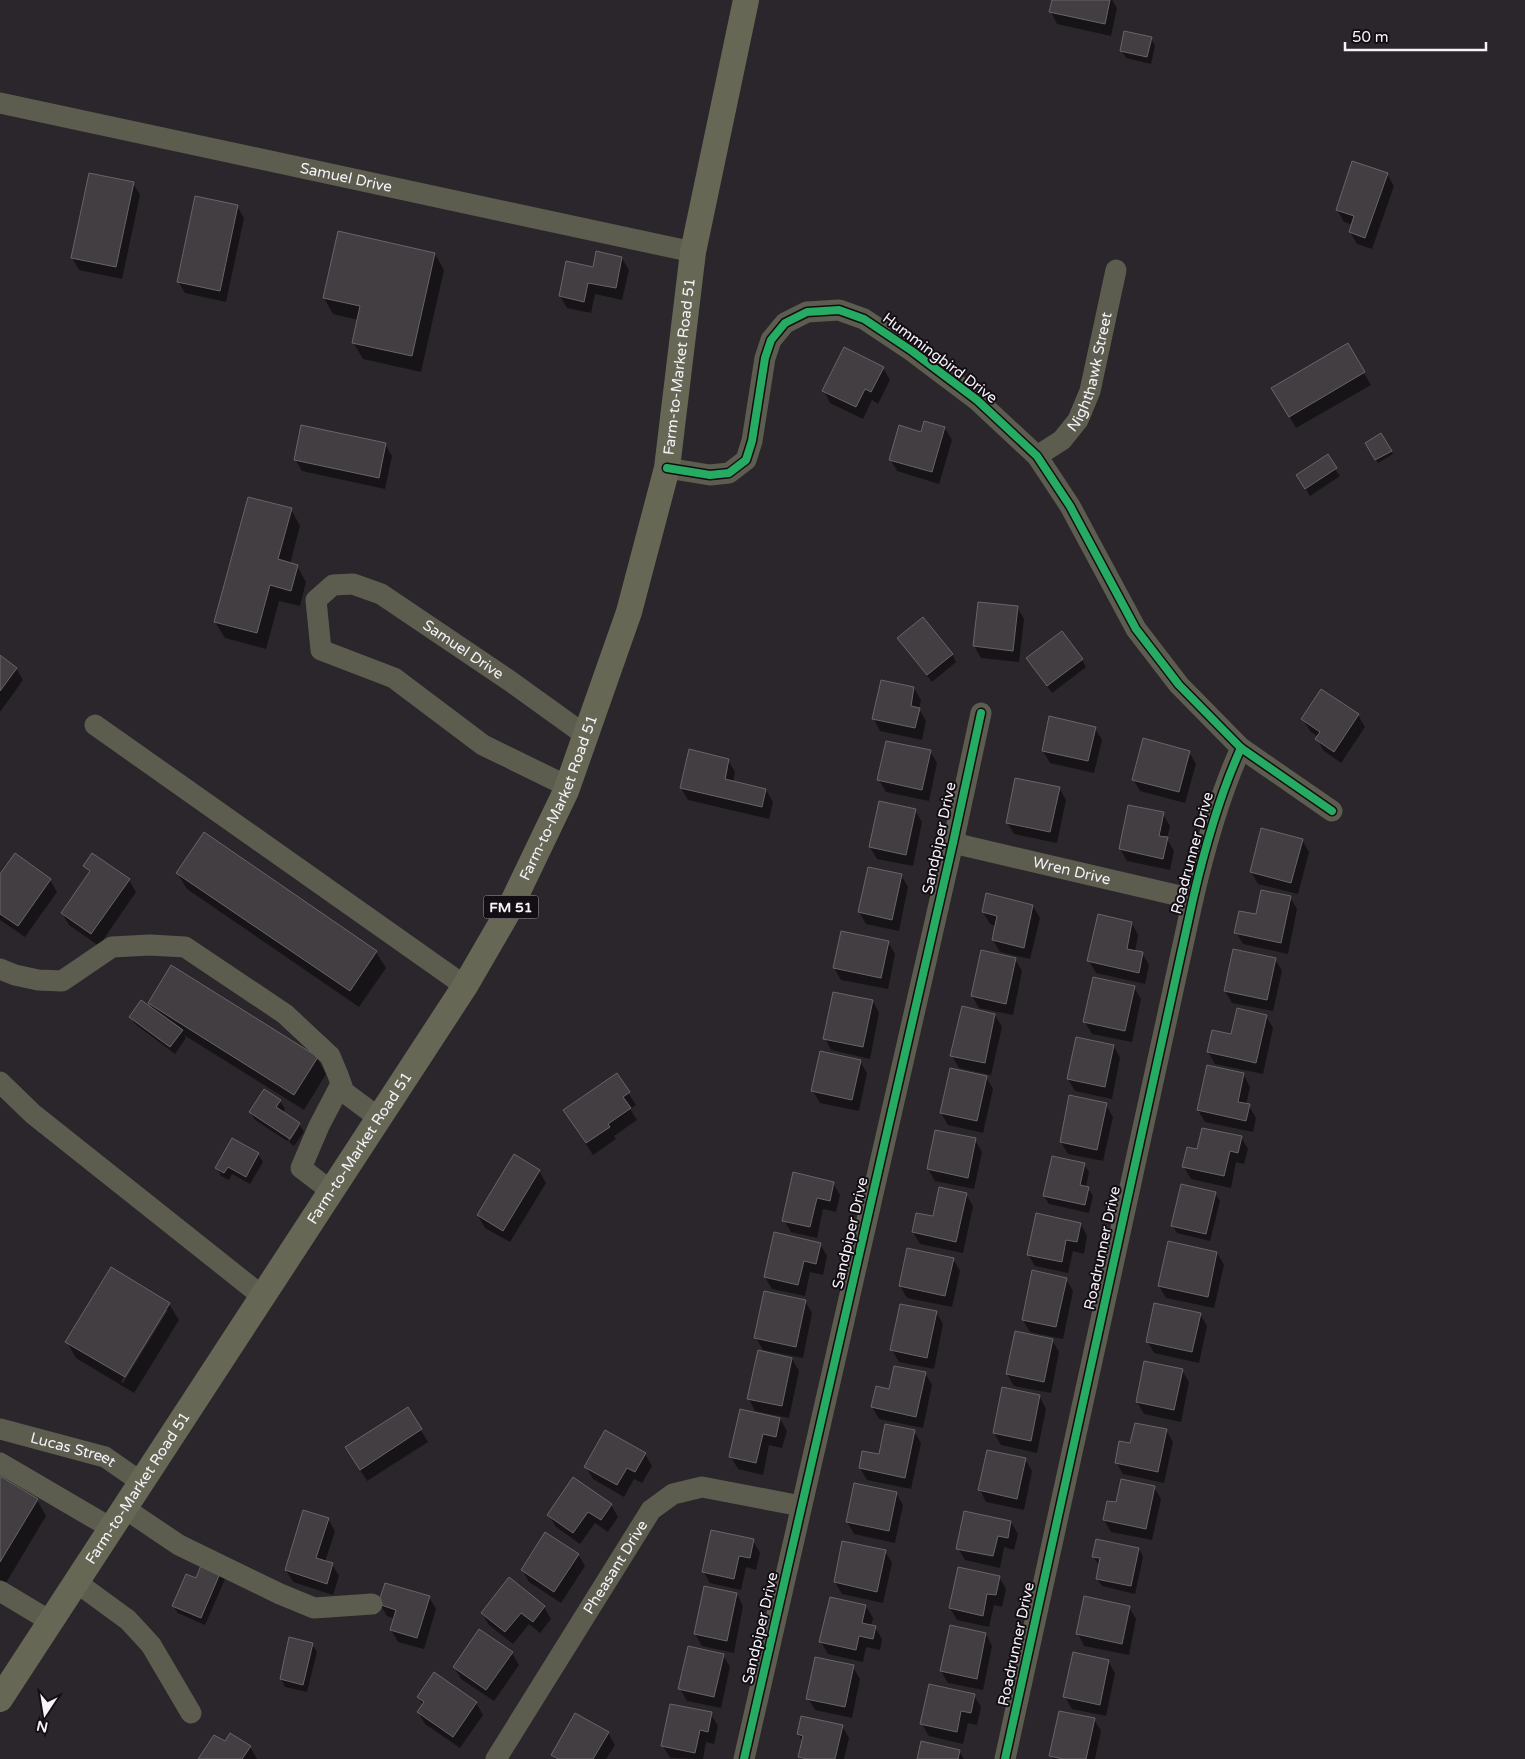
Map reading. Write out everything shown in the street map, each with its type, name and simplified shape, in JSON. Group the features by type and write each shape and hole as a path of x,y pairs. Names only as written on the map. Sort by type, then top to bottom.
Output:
{"main road":[{"name":"Farm-to-Market Road 51","path":"0,1699 464,986 509,910 567,786 629,612 668,468 693,252 746,0"}],"street":[{"name":"Samuel Drive","path":"0,103 693,252"},
{"name":"Nighthawk Street","path":"1036,456 1062,440 1078,420 1090,390 1116,270"},
{"name":"Hummingbird Drive","path":"668,468 710,475 729,473 746,460 752,441 765,358 771,340 785,323 807,312 839,310 864,319 912,351 978,400 1036,456 1070,506 1136,629 1178,685 1240,748 1332,811"},
{"name":"Samuel Drive","path":"567,786 483,745 394,678 320,650 316,600 333,585 353,584 382,594 510,681 585,735"},
{"name":"Sandpiper Drive","path":"744,1759 953,843 980,714"},
{"path":"95,725 464,986"},
{"name":"Roadrunner Drive","path":"1004,1759 1206,842 1227,779 1240,748"},
{"name":"Wren Drive","path":"953,843 1193,899"},
{"path":"0,970 15,976 38,980 62,981 112,947 150,945 185,947 285,1014 330,1056 344,1092 379,1118"},
{"path":"0,1082 33,1114 262,1296"},
{"path":"331,1191 301,1168 319,1126 341,1084"},
{"name":"Lucas Street","path":"0,1429 105,1457 141,1482"},
{"path":"0,1463 117,1518 180,1545 280,1594 314,1608 372,1604"},
{"name":"Pheasant Drive","path":"496,1759 651,1510 673,1494 702,1488 802,1506"},
{"path":"76,1582 128,1620 151,1645 191,1713"},
{"path":"0,1591 50,1622"}],"building":[{"path":"1052,0 1110,0 1105,24 1049,12"},
{"path":"1124,31 1152,37 1147,57 1120,51"},
{"path":"1352,161 1388,173 1365,238 1349,232 1354,216 1336,210"},
{"path":"89,173 134,182 116,267 71,258"},
{"path":"195,196 238,205 220,291 177,282"},
{"path":"338,231 435,253 412,356 352,343 360,306 323,298"},
{"path":"596,251 622,257 616,288 588,283 584,302 559,296 566,261 593,267"},
{"path":"1348,343 1365,372 1289,417 1271,388"},
{"path":"844,347 884,367 871,392 865,389 856,407 822,391"},
{"path":"924,421 945,427 932,472 889,460 899,425 921,432"},
{"path":"301,425 386,443 379,478 294,460"},
{"path":"1381,433 1392,451 1375,460 1365,443"},
{"path":"1328,454 1337,468 1305,489 1296,475"},
{"path":"248,497 292,508 278,559 298,565 291,591 270,585 257,633 214,622"},
{"path":"978,602 1018,606 1013,651 973,646"},
{"path":"923,617 953,654 927,675 897,638"},
{"path":"1062,631 1083,659 1047,686 1026,658"},
{"path":"0,655 17,668 0,691"},
{"path":"881,680 914,687 911,706 920,708 915,728 872,719"},
{"path":"1321,689 1359,714 1334,752 1315,739 1320,732 1301,719"},
{"path":"1049,716 1096,727 1088,761 1042,751"},
{"path":"1143,738 1190,751 1179,792 1132,780"},
{"path":"886,741 931,750 922,790 877,780"},
{"path":"689,749 729,759 725,779 766,789 762,807 680,788"},
{"path":"1015,778 1060,787 1050,832 1006,823"},
{"path":"879,801 916,809 906,855 869,847"},
{"path":"1128,805 1164,812 1159,836 1168,837 1163,859 1119,849"},
{"path":"1261,828 1303,839 1291,883 1250,872"},
{"path":"204,832 377,951 350,991 176,873"},
{"path":"15,853 51,879 18,926 0,914 0,874"},
{"path":"92,853 130,879 91,934 61,913 90,871 83,866"},
{"path":"868,867 902,874 892,920 858,912"},
{"path":"1261,890 1291,896 1281,943 1234,933 1239,911 1256,914"},
{"path":"986,893 1033,905 1024,948 992,940 997,916 982,912"},
{"path":"1098,914 1132,922 1127,949 1143,952 1139,973 1087,961"},
{"path":"841,931 889,941 881,978 833,968"},
{"path":"1233,949 1276,958 1267,1000 1224,991"},
{"path":"981,950 1016,958 1006,1004 971,996"},
{"path":"171,965 318,1057 294,1095 148,1003"},
{"path":"1093,977 1135,986 1125,1031 1083,1022"},
{"path":"833,992 873,1000 863,1047 823,1039"},
{"path":"141,1000 183,1030 170,1047 129,1017"},
{"path":"962,1006 995,1014 985,1063 950,1056"},
{"path":"1237,1008 1267,1015 1256,1063 1207,1052 1212,1030 1231,1034"},
{"path":"1076,1037 1114,1045 1105,1087 1067,1079"},
{"path":"820,1051 861,1060 852,1100 811,1091"},
{"path":"1207,1065 1244,1073 1238,1102 1250,1104 1246,1121 1197,1110"},
{"path":"950,1068 987,1076 977,1121 940,1113"},
{"path":"617,1073 630,1092 623,1097 631,1108 608,1124 610,1127 586,1143 563,1110"},
{"path":"264,1089 281,1100 276,1107 300,1123 290,1139 249,1112"},
{"path":"1069,1095 1107,1103 1097,1150 1060,1142"},
{"path":"1202,1128 1242,1136 1238,1153 1230,1151 1224,1176 1182,1167 1187,1147 1197,1149"},
{"path":"935,1130 976,1138 968,1178 927,1169"},
{"path":"232,1138 259,1153 246,1177 228,1167 224,1173 215,1168"},
{"path":"514,1154 540,1170 503,1231 477,1215"},
{"path":"1052,1156 1085,1163 1080,1185 1089,1187 1085,1205 1043,1196"},
{"path":"793,1172 834,1182 830,1201 817,1198 810,1227 782,1221"},
{"path":"1181,1184 1216,1192 1206,1234 1171,1226"},
{"path":"939,1187 967,1193 956,1242 912,1232 916,1213 933,1216"},
{"path":"1036,1213 1081,1223 1077,1242 1066,1240 1062,1262 1027,1255"},
{"path":"774,1232 821,1243 816,1264 804,1261 798,1285 764,1277"},
{"path":"1168,1241 1217,1252 1208,1297 1158,1286"},
{"path":"907,1248 954,1258 945,1296 899,1286"},
{"path":"111,1267 170,1303 125,1377 65,1342"},
{"path":"1032,1270 1067,1278 1056,1327 1022,1320"},
{"path":"764,1291 806,1300 796,1347 754,1338"},
{"path":"1154,1303 1201,1313 1192,1352 1146,1342"},
{"path":"900,1304 937,1311 927,1358 890,1350"},
{"path":"1015,1331 1053,1339 1044,1382 1006,1374"},
{"path":"758,1350 792,1358 782,1406 747,1399"},
{"path":"1144,1361 1183,1369 1174,1410 1136,1402"},
{"path":"894,1366 926,1372 916,1417 871,1407 876,1386 889,1389"},
{"path":"1002,1387 1040,1395 1031,1441 993,1433"},
{"path":"408,1407 422,1429 360,1470 345,1447"},
{"path":"740,1409 780,1418 776,1437 763,1434 756,1463 729,1457"},
{"path":"1135,1423 1167,1429 1158,1472 1115,1463 1119,1441 1130,1443"},
{"path":"885,1424 915,1430 905,1478 859,1468 862,1451 879,1454"},
{"path":"605,1430 646,1453 635,1472 627,1468 617,1485 584,1467"},
{"path":"987,1450 1026,1458 1017,1499 978,1490"},
{"path":"0,1476 38,1499 0,1562"},
{"path":"573,1477 612,1504 601,1520 588,1512 573,1533 547,1515"},
{"path":"1121,1479 1155,1486 1146,1529 1103,1520 1107,1501 1116,1502"},
{"path":"854,1483 897,1492 889,1531 846,1522"},
{"path":"303,1510 329,1518 316,1558 333,1563 327,1584 285,1570"},
{"path":"964,1511 1011,1521 1008,1538 998,1536 993,1556 956,1549"},
{"path":"711,1530 754,1539 750,1558 739,1556 734,1579 702,1572"},
{"path":"545,1532 579,1554 554,1592 521,1570"},
{"path":"1096,1539 1139,1548 1131,1586 1096,1579 1100,1558 1092,1557"},
{"path":"842,1541 886,1550 877,1592 834,1582"},
{"path":"202,1563 221,1571 201,1618 172,1606 186,1574 196,1578"},
{"path":"958,1567 1000,1576 996,1595 987,1594 983,1616 949,1608"},
{"path":"509,1577 545,1606 533,1622 521,1613 505,1632 481,1613"},
{"path":"385,1583 430,1596 417,1638 390,1630 396,1610 378,1604"},
{"path":"704,1586 737,1593 727,1641 694,1634"},
{"path":"1084,1596 1130,1606 1122,1644 1076,1634"},
{"path":"830,1597 866,1605 862,1623 876,1626 873,1639 859,1636 856,1650 819,1642"},
{"path":"950,1625 986,1633 977,1679 940,1671"},
{"path":"479,1629 513,1652 486,1690 453,1667"},
{"path":"289,1637 313,1643 303,1685 280,1679"},
{"path":"688,1646 724,1654 714,1697 678,1689"},
{"path":"1073,1652 1109,1660 1100,1705 1063,1697"},
{"path":"815,1657 854,1665 845,1707 806,1699"},
{"path":"434,1672 477,1702 453,1737 417,1712 424,1702 417,1697"},
{"path":"929,1684 975,1694 971,1713 961,1711 957,1732 920,1724"},
{"path":"670,1704 712,1712 708,1732 700,1730 695,1753 661,1746"},
{"path":"1059,1711 1095,1718 1086,1759 1063,1759 1049,1756"},
{"path":"575,1713 609,1732 593,1759 558,1759 551,1755"},
{"path":"801,1716 843,1725 835,1759 807,1759 798,1757 803,1736 797,1734"},
{"path":"230,1733 251,1746 242,1759 198,1759 214,1735 225,1741"},
{"path":"921,1741 960,1750 958,1759 917,1759"}],"cycle path":[{"path":"667,468 710,475 729,473 746,460 752,441 765,358 771,340 785,323 807,312 839,310 864,319 912,351 977,400 1037,456 1070,506 1136,629 1179,685 1241,748 1332,811"},
{"path":"744,1759 981,713"},
{"path":"1005,1759 1202,860 1213,822 1241,748"}]}
